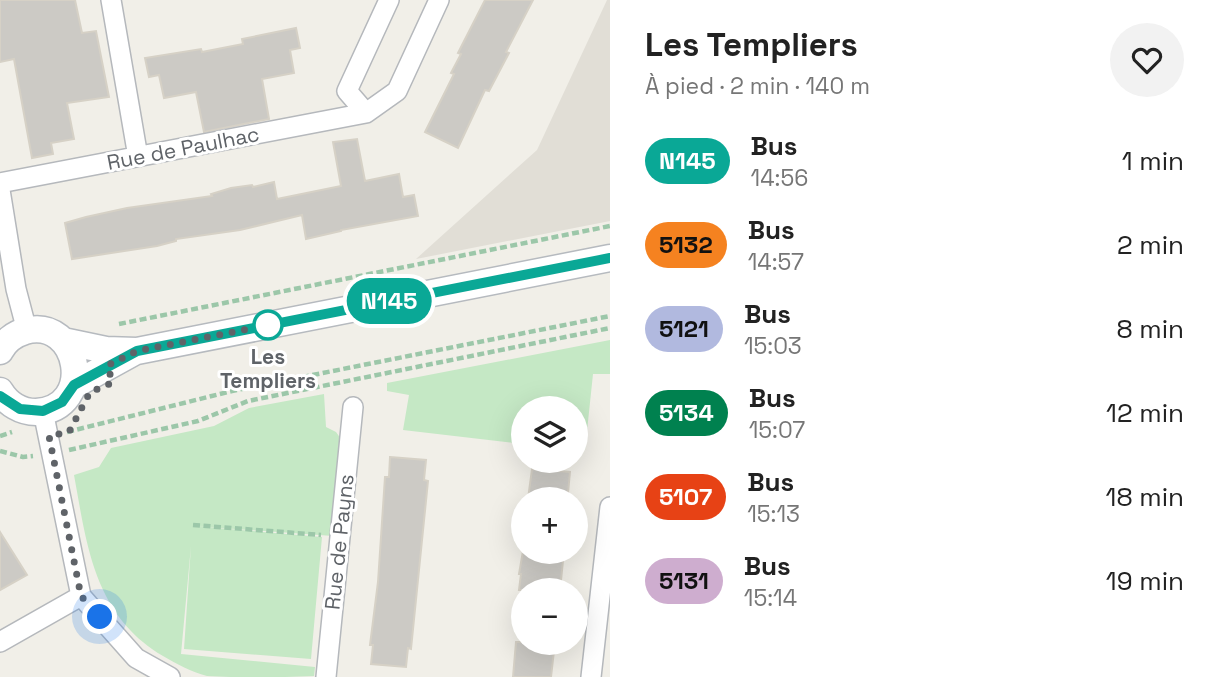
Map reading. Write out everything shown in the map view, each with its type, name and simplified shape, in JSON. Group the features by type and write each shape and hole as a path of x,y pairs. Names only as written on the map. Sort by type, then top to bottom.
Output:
{"street":[{"path":"111,0 138,158"},
{"path":"366,113 347,91 389,0"},
{"name":"Rue de Paulhac","path":"0,183 366,113 397,91 439,0"},
{"path":"0,190 16,289 27,331"},
{"path":"0,351 14,336 27,331 46,331 63,341 106,350 137,351 610,258"},
{"path":"63,341 75,361 74,385"},
{"path":"137,351 74,385 62,402 49,433 81,596 136,658 170,677"},
{"path":"1,394 49,433"},
{"name":"Rue de Payns","path":"326,677 353,407"},
{"path":"591,677 610,507"},
{"path":"0,642 81,596"}],"path":[{"path":"106,350 101,327 610,226"},
{"path":"0,451 23,457 49,433 69,432 232,391 610,316"},
{"path":"0,436 15,431 27,439 49,433 198,421 248,401 610,328"},
{"path":"69,432 74,422"},
{"path":"193,525 340,537"}],"shaded area":[{"path":"607,0 610,0 610,221 416,259 537,150"}],"green space":[{"path":"610,340 610,374 593,374 588,422 588,396 511,396 511,443 403,430 409,395 387,391 387,383"},
{"path":"324,394 326,427 336,432 341,439 333,536 193,526 322,537 311,659 184,649 191,546 181,654 315,667 314,676 207,676 163,656 140,639 122,620 108,599 90,553 74,475 99,467 111,448 214,426 249,408"}],"building":[{"path":"0,0 75,0 82,33 96,31 109,97 67,103 74,139 51,143 53,154 32,158 14,59 0,62"},
{"path":"485,0 533,0 506,52 509,53 489,91 485,90 458,148 425,132 454,74 451,73 461,54 458,53"},
{"path":"296,28 300,48 290,50 294,73 262,79 269,119 204,132 196,92 164,98 159,75 149,77 145,58 201,49 202,52 243,44 242,39"},
{"path":"357,139 365,181 399,174 403,197 414,195 418,216 306,239 302,215 240,230 176,239 157,246 72,259 65,223 86,217 127,208 212,196 211,194 231,188 274,182 277,199 341,186 333,142"},
{"path":"390,457 426,460 424,480 428,481 411,649 408,648 406,667 371,664 373,645 370,645 378,582 385,477 389,477"},
{"path":"531,473 570,473 569,487 530,487"},
{"path":"0,532 27,575 0,590"},
{"path":"521,564 563,564 561,578 520,578"},
{"path":"515,655 554,655 551,677 513,677"}],"bus line":[{"name":"N145","path":"0,396 20,409 43,411 62,402 74,385 137,351 610,258"}],"place":[{"name":"Les Templiers","path":"268,325"}],"route":[{"path":"100,617 81,596 49,436 69,432 90,392 112,383 108,365 137,351 279,323 268,325"}]}
